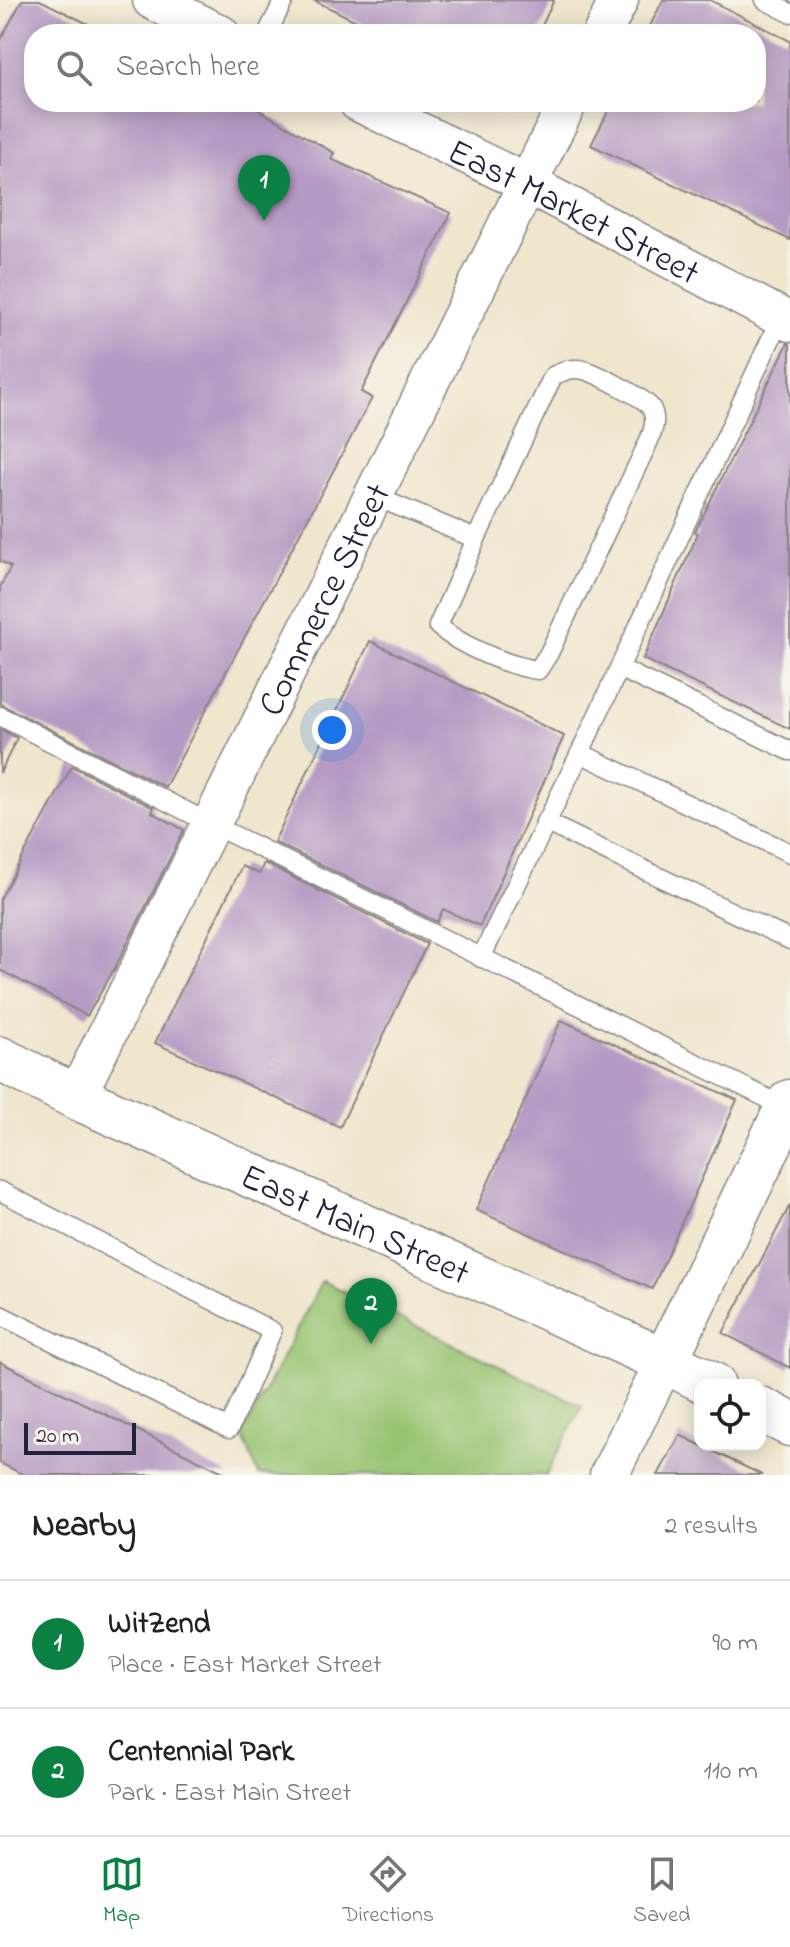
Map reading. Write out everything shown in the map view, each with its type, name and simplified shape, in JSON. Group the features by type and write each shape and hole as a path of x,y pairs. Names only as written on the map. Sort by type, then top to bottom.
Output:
{"main road":[{"name":"East Main Street","path":"0,1059 76,1097 701,1379"},
{"path":"665,1361 789,1106"},
{"path":"766,1412 790,1424"}],"street":[{"path":"152,0 200,24"},
{"path":"607,24 619,0"},
{"name":"East Market Street","path":"379,112 528,184 785,319"},
{"name":"Commerce Street","path":"76,1097 563,112"},
{"path":"609,1475 665,1361"}],"lane":[{"path":"272,24 284,0"},
{"path":"765,0 790,13"},
{"path":"481,958 785,319"},
{"path":"566,369 585,370 643,400 652,409 654,429 549,653 538,670 519,668 449,636 438,626 476,539 553,376 566,369"},
{"path":"374,496 476,539"},
{"path":"619,668 790,751"},
{"path":"0,716 481,958 789,1106"},
{"path":"580,753 790,853"},
{"path":"545,822 790,940"},
{"path":"0,1191 272,1331 229,1429 0,1315"}],"green space":[{"path":"322,1281 582,1406 546,1475 259,1475 242,1435"}],"building":[{"path":"22,0 40,0 88,24 24,24 24,112 262,112 334,153 331,159 451,213 361,392 372,398 165,787 0,704 0,587 11,567 0,561 0,41"},
{"path":"313,0 554,0 543,24 362,24"},
{"path":"663,0 710,0 757,24 651,24"},
{"path":"766,29 790,41 790,240 591,145 608,112 766,112"},
{"path":"788,343 790,729 643,659 698,533 695,532"},
{"path":"370,641 564,736 480,926 443,909 437,922 274,842"},
{"path":"0,729 17,738 0,773"},
{"path":"72,766 154,808 152,812 184,830 116,966 87,1016 0,970 0,899"},
{"path":"264,863 427,944 340,1127 155,1043 242,866 259,874"},
{"path":"561,1020 737,1100 652,1289 476,1210"},
{"path":"790,1205 790,1368 723,1333"},
{"path":"0,1362 229,1475 24,1475 0,1463"},
{"path":"680,1435 694,1442 694,1451 712,1451 762,1475 658,1475"}],"place":[{"name":"WitZend","path":"264,221"},
{"name":"Centennial Park","path":"371,1344"}]}
